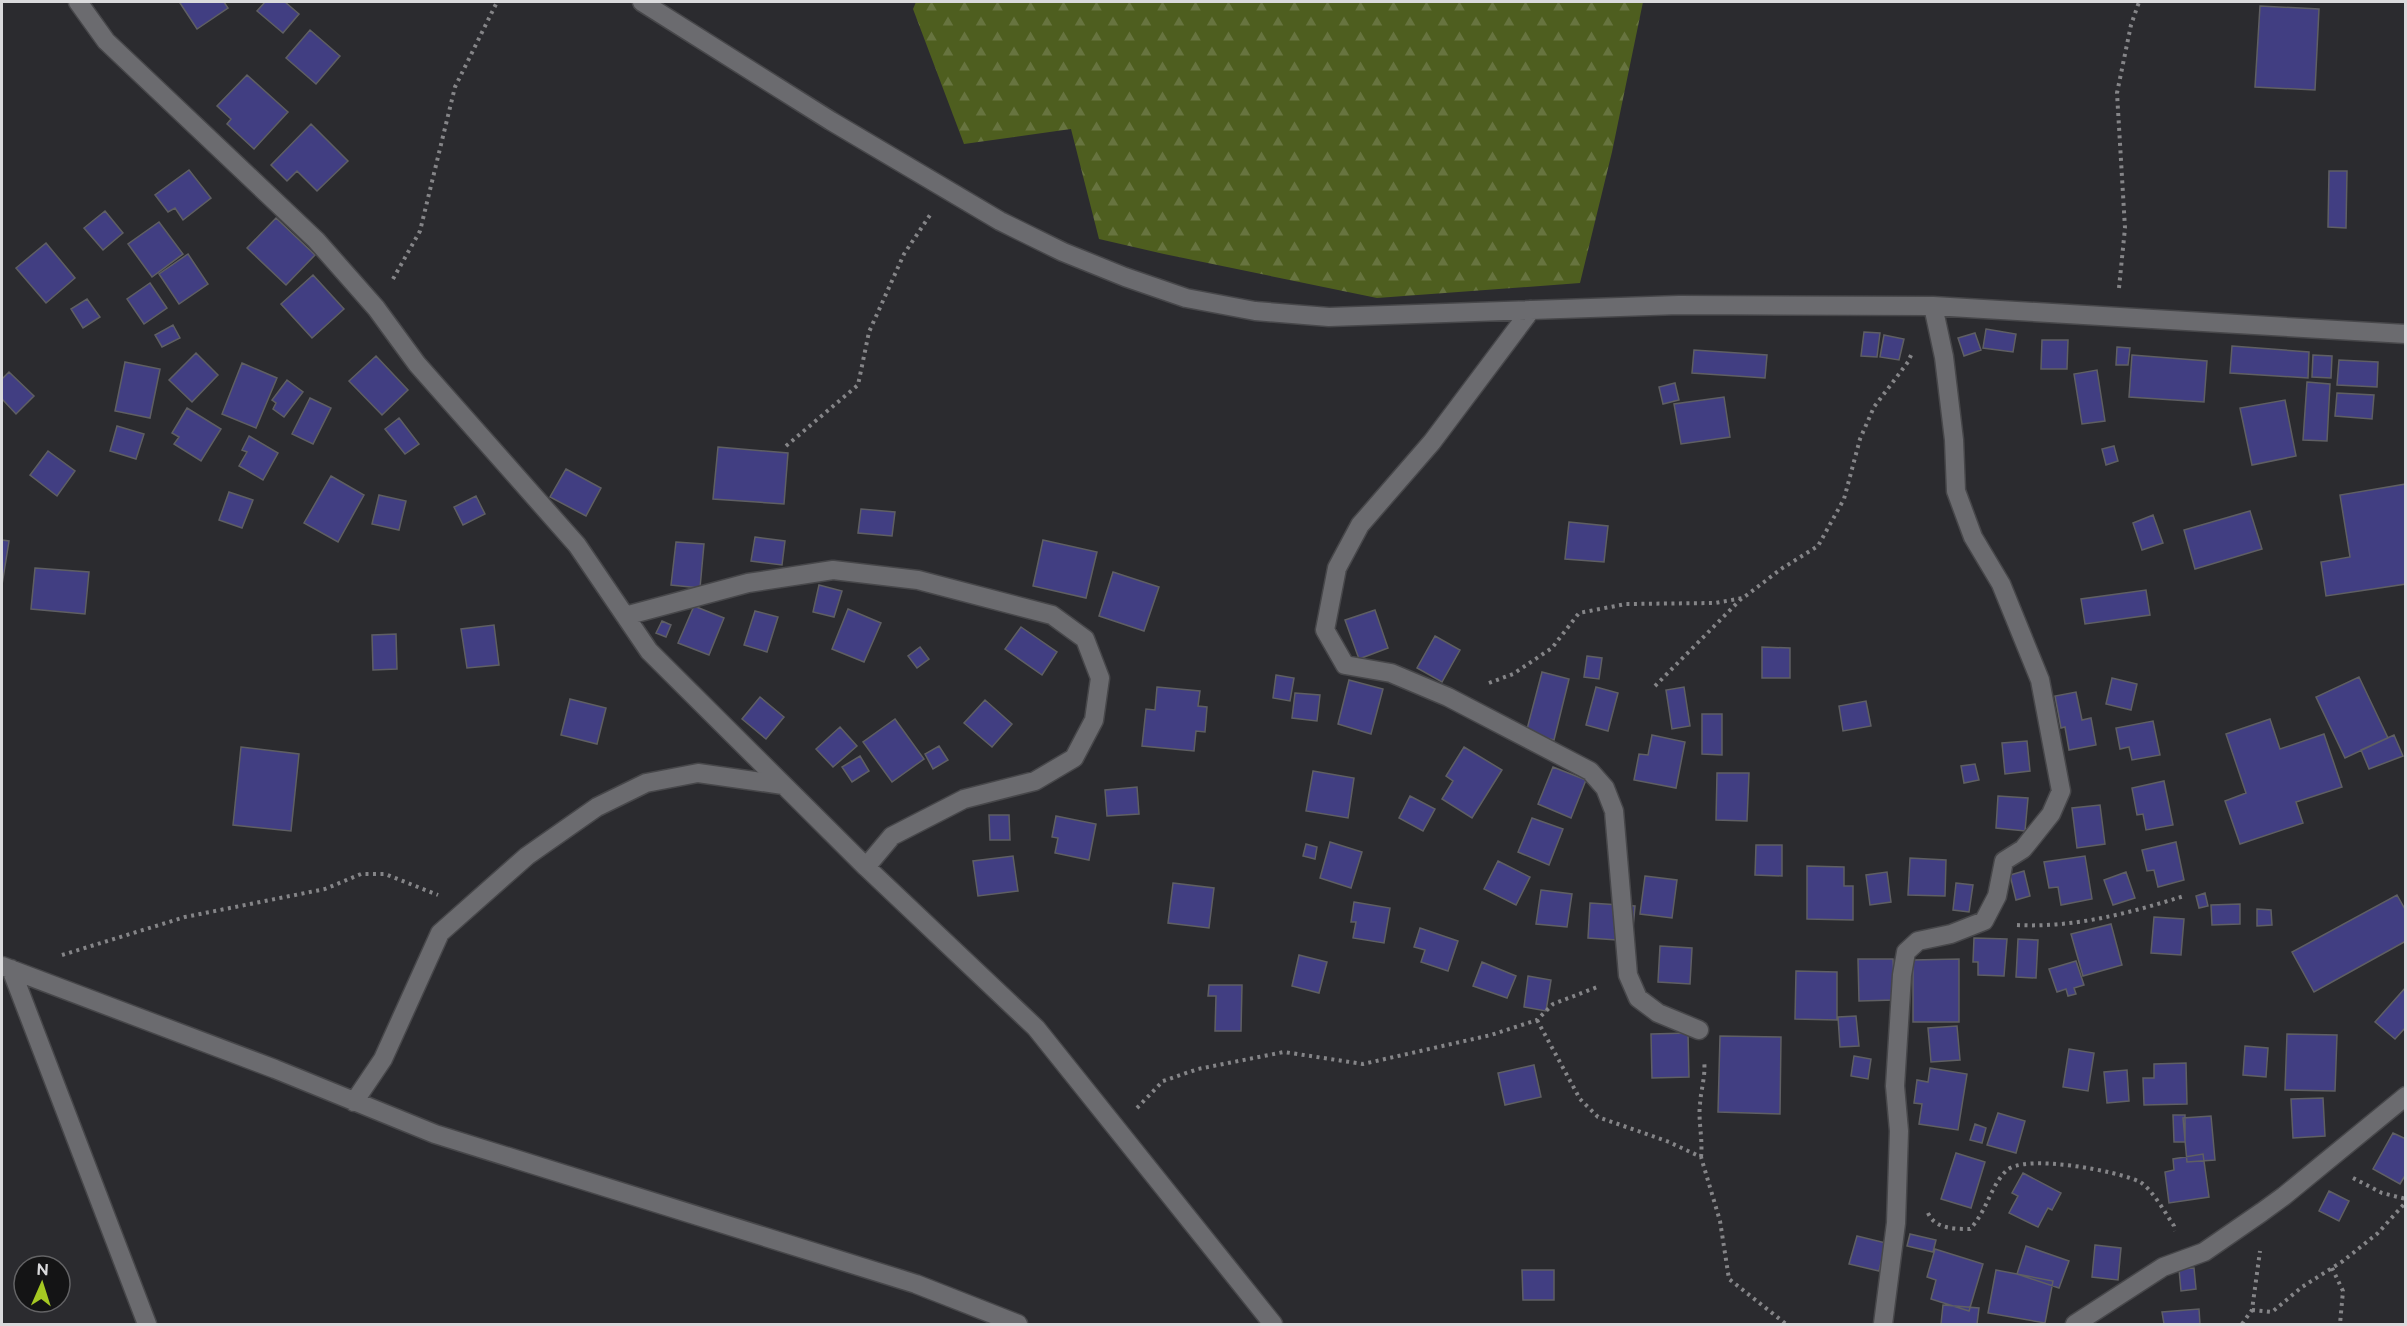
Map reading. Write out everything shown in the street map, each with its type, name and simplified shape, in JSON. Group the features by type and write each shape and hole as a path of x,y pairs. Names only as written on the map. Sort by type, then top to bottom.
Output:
{"street":[{"path":"78,2 106,41 316,240 376,308 417,364 577,545 649,651 866,867 1036,1028 1273,1324"},
{"path":"642,2 831,121 1000,221 1063,252 1125,278 1186,298 1255,311 1329,317 1679,305 1933,306 2406,334"},
{"path":"1883,1324 1896,1223 1899,1131 1895,1086 1902,975 1906,952 1918,941 1951,934 1984,921 1997,896 2004,861 2023,849 2051,814 2061,792 2040,680 2001,584 1973,537 1956,491 1954,440 1944,357 1933,306"},
{"path":"1531,310 1432,442 1360,525 1337,568 1325,630 1345,665 1391,672 1448,697 1590,771 1605,788 1614,811 1628,975 1638,998 1658,1013 1699,1030"},
{"path":"625,616 748,583 833,570 918,580 1052,615 1085,639 1100,678 1094,720 1074,758 1035,781 964,799 892,836 866,867"},
{"path":"354,1102 383,1059 440,933 527,856 597,807 646,783 698,773 783,785"},
{"path":"6,967 275,1069 435,1134 916,1284 1018,1324"},
{"path":"6,967 147,1324"},
{"path":"2075,1324 2163,1267 2204,1252 2262,1212 2406,1096"}],"path":[{"path":"376,308 420,231 455,87 497,2"},
{"path":"2115,318 2125,228 2117,93 2131,25 2139,2"},
{"path":"786,446 858,385 869,332 904,254 946,190"},
{"path":"1655,686 1743,597 1818,546 1844,498 1860,439 1874,407 1908,362 1933,306"},
{"path":"1448,697 1513,674 1552,648 1579,614 1626,604 1715,603 1743,597"},
{"path":"6,967 185,918 325,889 361,874 385,874 440,895"},
{"path":"1984,921 2021,925 2070,922 2121,915 2184,896"},
{"path":"1116,1130 1163,1081 1198,1069 1284,1052 1363,1064 1491,1035 1537,1020 1554,1004 1628,975"},
{"path":"1537,1020 1580,1099 1598,1117 1669,1142 1701,1157"},
{"path":"1699,1030 1705,1068 1699,1106 1703,1142 1701,1157 1720,1221 1730,1279 1786,1324"},
{"path":"1925,1206 1930,1218 1948,1229 1970,1229 1981,1217 1994,1189 2007,1169 2027,1163 2095,1168 2141,1183 2174,1226 2178,1262"},
{"path":"2252,1310 2272,1312 2302,1287 2332,1268 2378,1233 2406,1201 2382,1193 2323,1163"},
{"path":"2242,1324 2252,1310 2259,1263 2262,1212"},
{"path":"2332,1268 2343,1291 2340,1324"}],"green space":[{"path":"916,2 1643,2 1612,152 1580,283 1377,298 1099,239 1071,129 964,144 913,9"}],"building":[{"path":"224,2 228,8 197,29 180,3"},
{"path":"265,2 285,2 299,14 283,33 257,11"},
{"path":"2260,6 2319,9 2315,90 2255,87"},
{"path":"310,30 340,56 316,84 286,58"},
{"path":"247,75 288,112 254,149 227,124 231,119 217,106"},
{"path":"311,124 348,161 317,191 297,171 287,181 271,165"},
{"path":"189,170 211,198 183,220 175,208 168,212 155,195"},
{"path":"2329,171 2347,171 2346,228 2328,227"},
{"path":"105,211 123,233 103,250 84,228"},
{"path":"276,218 315,255 286,285 247,248"},
{"path":"159,222 183,254 152,277 128,244"},
{"path":"46,243 75,278 46,303 16,268"},
{"path":"188,254 208,284 179,304 159,274"},
{"path":"313,275 344,309 312,338 281,304"},
{"path":"150,283 167,308 144,324 127,299"},
{"path":"87,299 100,317 83,328 71,309"},
{"path":"173,325 180,338 162,347 155,335"},
{"path":"1986,329 2016,334 2013,352 1983,348"},
{"path":"1864,332 1880,333 1877,357 1861,356"},
{"path":"1975,333 1981,350 1964,356 1958,338"},
{"path":"1884,335 1904,339 1899,360 1880,357"},
{"path":"2042,340 2068,340 2067,369 2041,369"},
{"path":"2232,346 2309,352 2308,378 2230,373"},
{"path":"2117,347 2130,348 2128,365 2116,365"},
{"path":"1694,350 1767,355 1765,378 1692,373"},
{"path":"196,353 218,375 192,402 169,380"},
{"path":"2132,355 2207,361 2204,402 2129,397"},
{"path":"2313,355 2332,356 2331,378 2312,377"},
{"path":"376,356 408,390 382,415 349,381"},
{"path":"376,356 408,390 382,415 349,381"},
{"path":"2339,360 2378,362 2377,387 2337,385"},
{"path":"125,362 160,369 150,418 115,411"},
{"path":"242,363 277,378 256,428 222,414"},
{"path":"2097,370 2105,421 2082,424 2074,374"},
{"path":"9,372 34,396 16,414 2,399 2,379"},
{"path":"287,380 303,392 284,417 273,409 276,403 272,400"},
{"path":"2307,382 2330,384 2327,441 2303,440"},
{"path":"1675,383 1679,400 1663,404 1659,387"},
{"path":"2337,393 2374,395 2372,419 2335,416"},
{"path":"1724,397 1730,437 1681,444 1674,404"},
{"path":"310,398 331,408 313,444 292,434"},
{"path":"2285,400 2296,456 2252,465 2240,408"},
{"path":"187,408 221,429 201,461 174,444 179,437 172,433"},
{"path":"399,418 419,444 405,454 385,429"},
{"path":"117,426 144,434 136,459 110,451"},
{"path":"249,436 278,453 263,480 239,466 247,452 242,450"},
{"path":"2114,446 2118,461 2106,465 2102,449"},
{"path":"718,447 788,453 784,504 713,499"},
{"path":"48,451 75,471 57,496 30,475"},
{"path":"566,469 601,488 586,516 550,497"},
{"path":"331,476 364,495 338,542 304,523"},
{"path":"2406,484 2406,584 2326,596 2321,562 2350,557 2340,495"},
{"path":"229,492 253,500 242,528 219,520"},
{"path":"379,495 406,501 399,530 372,524"},
{"path":"476,496 485,514 463,525 454,507"},
{"path":"861,509 895,512 892,536 858,533"},
{"path":"2250,511 2262,549 2195,569 2184,530"},
{"path":"2153,515 2163,543 2142,550 2133,523"},
{"path":"1569,522 1608,526 1604,562 1565,559"},
{"path":"755,537 785,541 782,565 751,561"},
{"path":"2,540 9,541 2,585"},
{"path":"1043,540 1097,552 1086,598 1033,586"},
{"path":"676,542 704,544 700,588 671,585"},
{"path":"35,568 89,572 85,614 31,609"},
{"path":"1113,572 1159,587 1144,631 1099,616"},
{"path":"819,585 842,591 834,617 813,612"},
{"path":"2146,590 2150,615 2085,624 2081,599"},
{"path":"694,606 724,618 709,655 678,643"},
{"path":"848,609 881,623 864,662 832,649"},
{"path":"1375,610 1388,648 1359,659 1345,620"},
{"path":"755,611 778,617 767,652 744,645"},
{"path":"662,621 671,625 666,637 656,633"},
{"path":"494,625 499,665 467,668 461,629"},
{"path":"1021,627 1057,652 1042,675 1005,649"},
{"path":"396,634 397,669 373,670 372,635"},
{"path":"1435,636 1460,650 1442,682 1417,668"},
{"path":"920,647 929,659 917,668 908,656"},
{"path":"1762,647 1790,648 1790,678 1762,678"},
{"path":"1587,656 1602,658 1599,679 1584,677"},
{"path":"1542,672 1569,679 1554,740 1526,733"},
{"path":"1276,675 1294,678 1290,701 1273,698"},
{"path":"2359,677 2388,738 2345,758 2316,697"},
{"path":"2112,678 2137,684 2131,710 2106,704"},
{"path":"1349,680 1383,689 1371,734 1338,724"},
{"path":"1157,687 1200,691 1198,706 1207,707 1205,732 1196,731 1194,751 1142,746 1146,709 1155,710"},
{"path":"1596,687 1618,693 1608,731 1586,725"},
{"path":"1684,687 1690,726 1672,729 1666,690"},
{"path":"2076,692 2082,720 2091,718 2096,745 2069,750 2065,727 2061,728 2055,696"},
{"path":"1295,693 1320,695 1317,721 1292,718"},
{"path":"760,697 784,717 766,739 742,719"},
{"path":"570,699 606,708 597,744 561,735"},
{"path":"985,700 1012,724 992,747 964,723"},
{"path":"1866,701 1871,726 1843,731 1839,706"},
{"path":"1702,714 1722,714 1722,755 1702,754"},
{"path":"895,719 924,759 892,782 863,742"},
{"path":"2270,719 2280,749 2324,734 2342,787 2296,802 2303,823 2240,844 2225,801 2246,793 2226,734"},
{"path":"2153,721 2160,755 2132,760 2129,747 2120,749 2116,728"},
{"path":"840,727 857,746 833,767 816,749"},
{"path":"1652,735 1685,742 1676,788 1634,780 1639,754 1648,755"},
{"path":"2394,735 2403,756 2369,769 2361,750"},
{"path":"2027,741 2030,771 2005,774 2002,743"},
{"path":"939,746 948,760 933,769 925,754"},
{"path":"241,747 299,754 291,831 233,825"},
{"path":"1464,747 1502,770 1472,818 1442,799 1453,781 1446,776"},
{"path":"860,756 869,771 852,782 842,767"},
{"path":"1975,764 1979,780 1964,783 1961,766"},
{"path":"1553,767 1586,780 1571,818 1538,804"},
{"path":"1313,771 1354,778 1348,818 1306,811"},
{"path":"1717,773 1749,773 1747,821 1716,820"},
{"path":"2164,781 2173,825 2146,830 2143,814 2137,815 2132,788"},
{"path":"1137,787 1139,814 1107,816 1105,790"},
{"path":"1410,796 1435,809 1423,831 1399,818"},
{"path":"1998,796 2028,798 2025,831 1996,828"},
{"path":"2100,805 2105,844 2077,848 2072,808"},
{"path":"989,815 1009,815 1010,840 990,840"},
{"path":"1056,816 1096,824 1089,860 1055,853 1058,838 1052,837"},
{"path":"1532,818 1563,829 1549,865 1518,852"},
{"path":"1330,842 1362,852 1351,888 1320,878"},
{"path":"2176,842 2184,880 2158,887 2154,870 2147,871 2142,850"},
{"path":"1306,844 1317,847 1315,859 1303,856"},
{"path":"1756,845 1782,845 1782,876 1755,875"},
{"path":"1013,856 1018,891 978,896 973,861"},
{"path":"2085,856 2092,899 2061,905 2058,887 2049,888 2044,862"},
{"path":"1910,858 1946,860 1945,896 1908,895"},
{"path":"1498,861 1530,877 1516,905 1484,889"},
{"path":"1807,866 1844,867 1844,886 1853,886 1853,920 1807,919"},
{"path":"2024,871 2030,896 2016,900 2010,875"},
{"path":"1887,872 1891,902 1870,905 1866,875"},
{"path":"2126,872 2135,898 2113,905 2104,880"},
{"path":"1645,876 1677,880 1672,918 1640,914"},
{"path":"1173,883 1214,888 1209,928 1168,923"},
{"path":"1956,883 1973,885 1969,912 1953,910"},
{"path":"1541,890 1572,894 1567,927 1536,924"},
{"path":"2205,893 2208,906 2199,908 2196,896"},
{"path":"2397,895 2406,911 2406,941 2314,992 2292,952"},
{"path":"1354,902 1390,908 1384,943 1353,938 1356,922 1351,922"},
{"path":"1590,903 1635,906 1632,941 1588,938"},
{"path":"2240,904 2240,924 2212,925 2211,905"},
{"path":"2257,909 2271,910 2272,925 2257,926"},
{"path":"2154,917 2184,919 2181,955 2151,953"},
{"path":"2111,924 2122,965 2083,976 2071,934"},
{"path":"1420,928 1458,941 1448,971 1421,962 1425,950 1414,947"},
{"path":"1974,938 2007,939 2004,976 1978,975 1978,962 1973,962"},
{"path":"2018,939 2038,940 2036,978 2016,977"},
{"path":"1660,946 1692,948 1690,984 1658,982"},
{"path":"1299,955 1327,962 1319,993 1292,986"},
{"path":"1858,959 1893,959 1895,1000 1859,1001"},
{"path":"1959,959 1959,1022 1913,1022 1913,960"},
{"path":"2076,961 2084,985 2074,988 2076,994 2068,996 2066,989 2057,992 2049,969"},
{"path":"1482,962 1516,976 1507,998 1473,986"},
{"path":"1796,971 1837,972 1837,1020 1795,1019"},
{"path":"1528,976 1551,980 1546,1011 1524,1007"},
{"path":"1209,985 1242,985 1241,1031 1215,1031 1216,996 1208,996"},
{"path":"2406,987 2406,1027 2395,1039 2375,1022"},
{"path":"1856,1016 1859,1046 1840,1047 1838,1017"},
{"path":"1957,1026 1960,1060 1931,1062 1928,1028"},
{"path":"1688,1033 1689,1077 1652,1078 1651,1034"},
{"path":"2287,1034 2337,1035 2335,1091 2285,1090"},
{"path":"1720,1036 1781,1037 1780,1114 1718,1112"},
{"path":"2245,1046 2268,1048 2266,1077 2243,1075"},
{"path":"2069,1049 2094,1053 2088,1091 2063,1087"},
{"path":"1854,1056 1871,1059 1868,1079 1851,1076"},
{"path":"2186,1063 2187,1104 2144,1105 2143,1078 2154,1078 2154,1064"},
{"path":"1534,1065 1541,1097 1505,1105 1498,1073"},
{"path":"1930,1068 1967,1074 1958,1130 1919,1124 1922,1104 1914,1103 1917,1080 1928,1082"},
{"path":"2127,1070 2129,1101 2107,1103 2104,1072"},
{"path":"2323,1098 2325,1136 2293,1138 2291,1099"},
{"path":"1998,1113 2025,1121 2016,1153 1987,1145"},
{"path":"2173,1115 2185,1115 2185,1142 2174,1142"},
{"path":"2211,1116 2215,1160 2187,1162 2183,1118"},
{"path":"1975,1124 1986,1128 1982,1143 1970,1140"},
{"path":"2393,1133 2406,1139 2406,1174 2400,1184 2373,1169"},
{"path":"2393,1133 2406,1139 2406,1174 2400,1184 2373,1169"},
{"path":"1956,1153 1985,1162 1971,1208 1941,1199"},
{"path":"2203,1154 2209,1197 2169,1203 2165,1172 2174,1170 2173,1159"},
{"path":"2023,1173 2061,1193 2052,1210 2048,1208 2038,1227 2009,1213 2018,1196 2012,1193"},
{"path":"2329,1191 2349,1201 2339,1221 2319,1211"},
{"path":"1910,1234 1936,1240 1933,1252 1907,1246"},
{"path":"1857,1236 1886,1243 1879,1271 1849,1264"},
{"path":"2095,1245 2121,1248 2118,1280 2092,1277"},
{"path":"2026,1246 2069,1261 2059,1288 2017,1274"},
{"path":"1935,1249 1983,1264 1969,1311 1931,1299 1936,1280 1927,1277"},
{"path":"2194,1268 2196,1289 2181,1291 2179,1269"},
{"path":"1522,1270 1554,1270 1554,1300 1523,1300"},
{"path":"1996,1270 2053,1281 2045,1323 1988,1313"},
{"path":"1943,1305 1979,1308 1977,1324 1941,1324"},
{"path":"2199,1309 2200,1324 2164,1324 2162,1312"}]}
